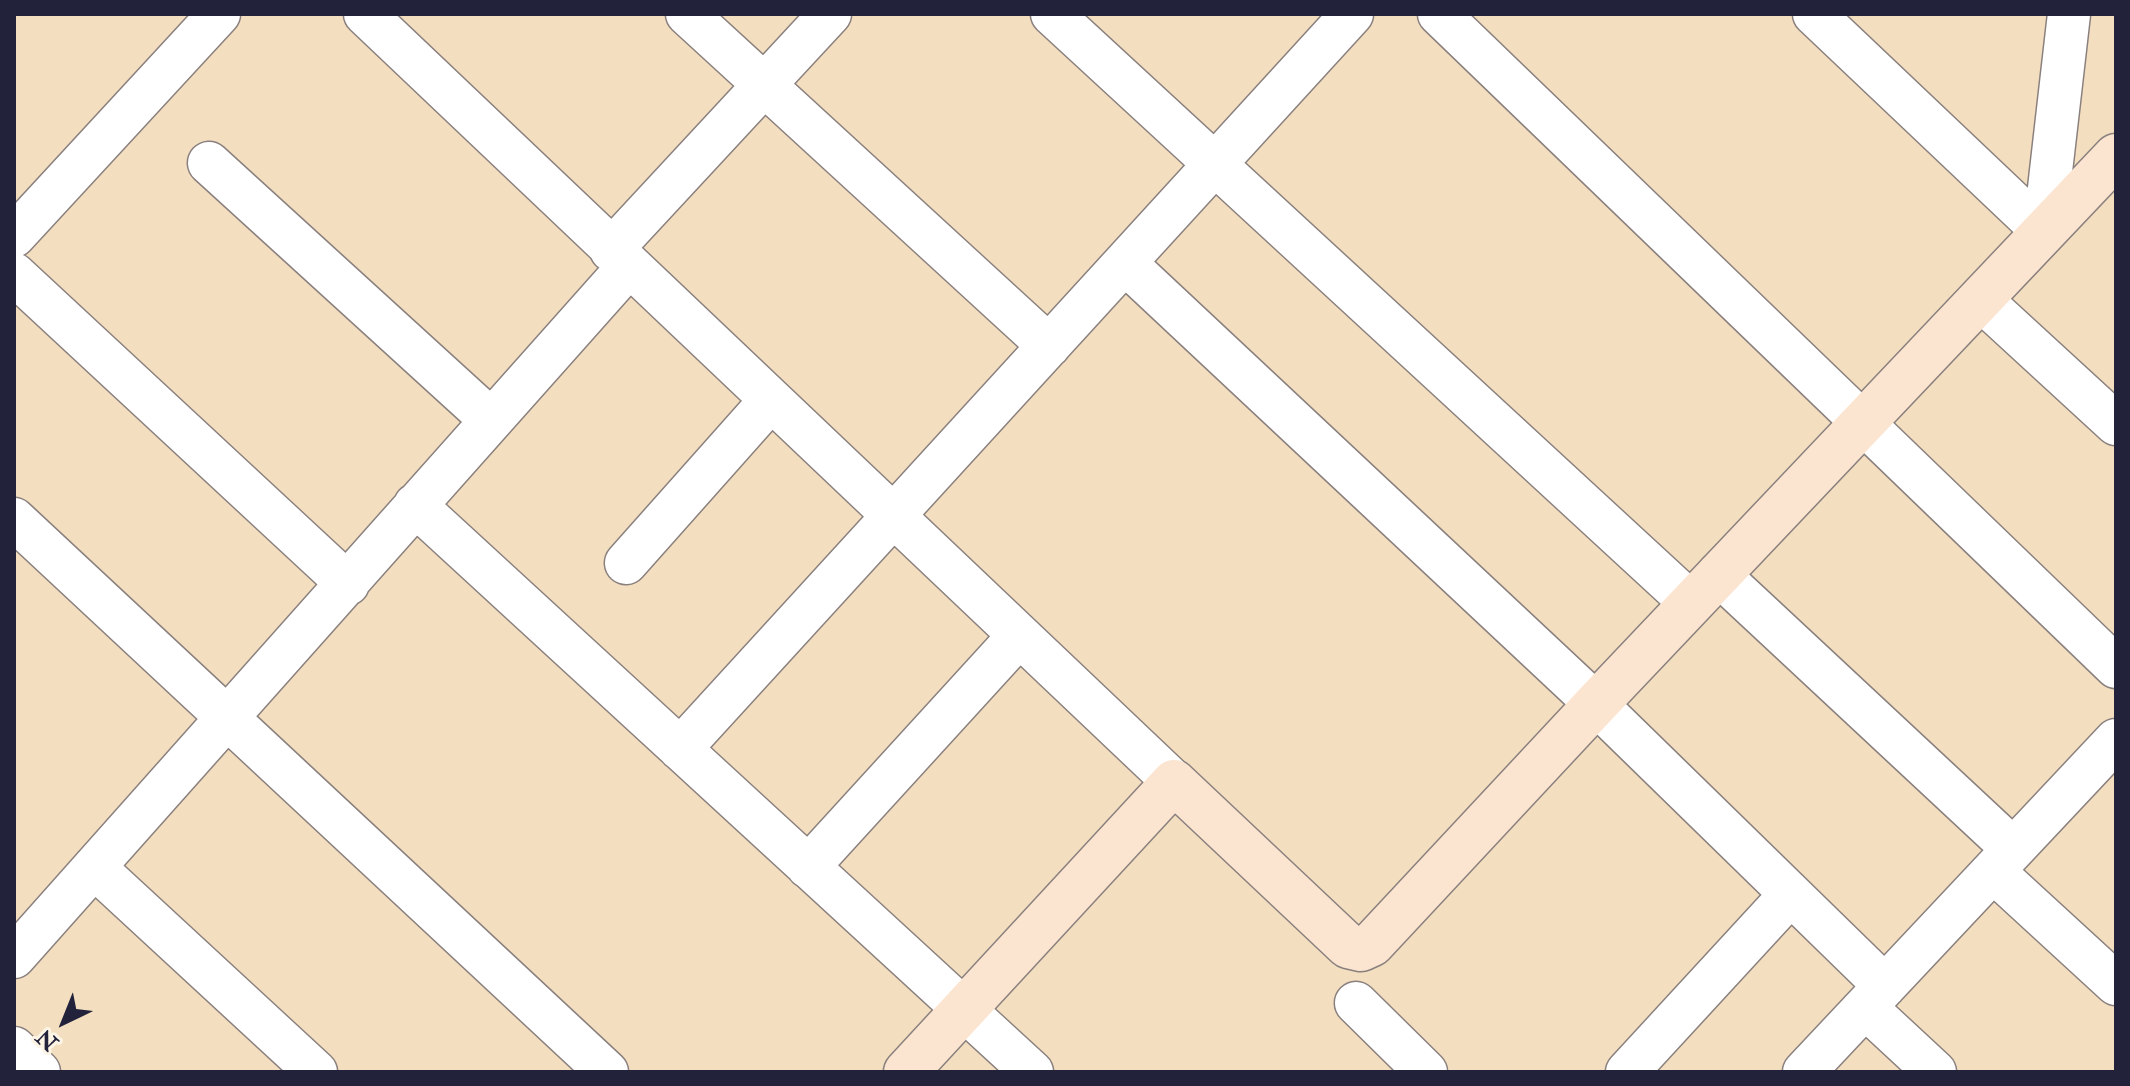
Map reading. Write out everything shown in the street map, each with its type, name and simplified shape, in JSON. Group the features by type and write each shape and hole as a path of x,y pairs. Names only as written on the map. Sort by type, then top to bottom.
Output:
{"street":[{"path":"14,236 219,14"},
{"path":"365,14 1018,637 1348,946 1361,949 1372,944 2116,156"},
{"path":"687,14 1049,346"},
{"path":"14,957 491,420 763,86 830,14"},
{"path":"1052,14 1215,164 1704,589 2003,860 2116,984"},
{"path":"680,749 891,514 1352,14"},
{"path":"1439,14 2116,667"},
{"path":"1814,14 2044,232"},
{"path":"2044,232 2069,14"},
{"path":"209,163 491,420"},
{"path":"1125,263 1596,704 1790,895 1935,1072"},
{"path":"14,274 348,584"},
{"path":"1980,299 2116,424"},
{"path":"626,563 770,401"},
{"path":"415,505 1032,1072"},
{"path":"14,519 607,1072"},
{"path":"808,867 1018,637"},
{"path":"1804,1072 2116,740"},
{"path":"906,1072 1174,782"},
{"path":"94,867 316,1072"},
{"path":"1627,1072 1790,895"},
{"path":"1356,1003 1426,1072"},
{"path":"14,1048 39,1072"}]}
